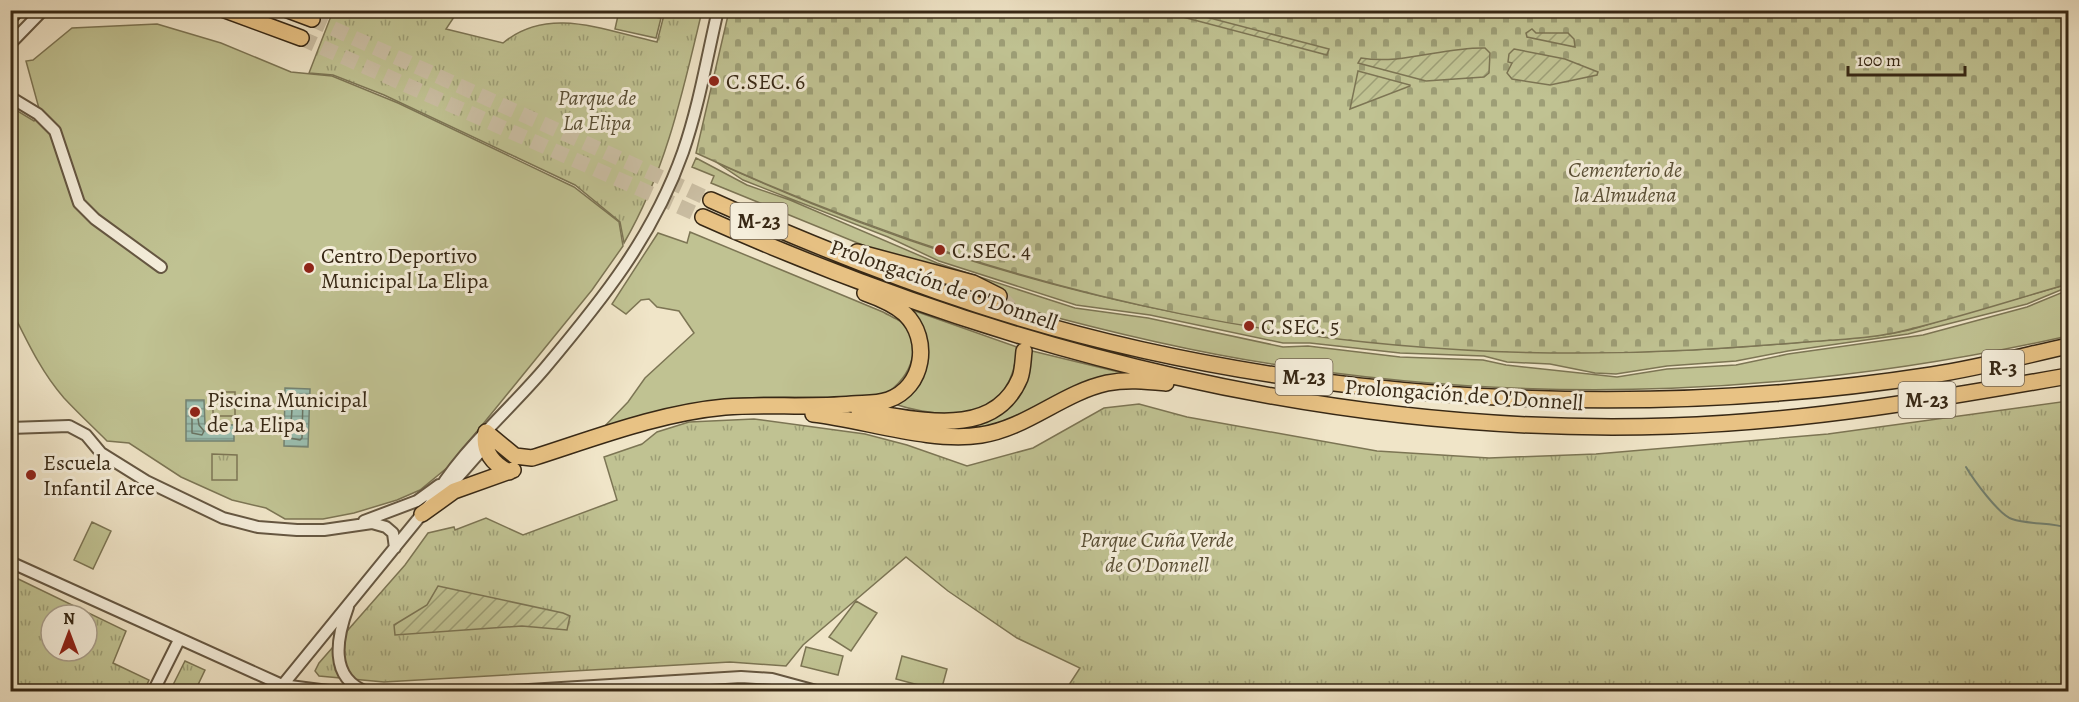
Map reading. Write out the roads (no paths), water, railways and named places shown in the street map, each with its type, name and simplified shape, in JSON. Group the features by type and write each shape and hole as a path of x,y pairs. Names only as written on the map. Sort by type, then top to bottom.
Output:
{"highway":[{"path":"10,18 16,10"},
{"path":"225,10 301,38"},
{"path":"288,10 312,19"},
{"name":"Prolongación de O'Donnell","path":"711,200 882,272 981,306 1111,341 1245,369 1383,387 1553,399 1687,399 1819,390 1936,375"},
{"name":"Prolongación de O'Donnell","path":"703,218 768,246 980,325 1112,362 1218,387 1368,412 1529,424 1670,426 1785,418 1864,409 2068,376"},
{"path":"807,242 830,244 885,261 973,283 999,296"},
{"path":"488,438 521,459 532,458 681,414 757,406 823,406 880,402 901,394 911,383 918,369 921,354 919,338 912,322 900,310 874,296 797,265 768,246"},
{"name":"M-23","path":"1936,375 2068,346"},
{"path":"823,406 950,423 973,420 997,408 1010,393 1020,378 1024,351"},
{"name":"R-3","path":"1936,375 1972,373 2068,355"},
{"path":"757,406 929,434 968,437 1011,427 1079,392 1106,383 1139,380 1218,387"},
{"path":"426,508 454,491 610,434"},
{"path":"488,438 496,464 508,472"}],"street":[{"path":"10,44 43,10"},
{"path":"426,508 450,488 532,383 614,285 641,242 665,195 684,149 718,10"},
{"path":"10,97 38,114 55,130 79,203 94,219 161,267"},
{"path":"10,428 69,426 77,428 102,453 138,476 224,518 258,527 297,530 324,530 372,523 386,527 393,533 395,548"},
{"path":"349,526 417,501 442,483 488,438"},
{"path":"280,688 395,548 442,483"},
{"path":"386,527 386,517 389,512"},
{"path":"10,562 280,688 336,692"},
{"path":"352,599 340,633 338,657 340,669 359,689 367,692"},
{"path":"153,692 179,640"},
{"path":"498,692 741,677 772,679 820,692"}],"water":[{"path":"285,388 310,389 308,447 284,446"},
{"name":"Piscina Municipal de La Elipa","path":"186,400 204,400 205,424 234,425 234,441 186,441"}],"waterway":[{"path":"1966,467 2000,511 2012,519 2068,528"}],"tunnel":[{"path":"312,19 711,200"},
{"path":"301,38 703,217"},
{"path":"999,296 1018,319 1024,348"}],"place":[{"name":"C.SEC. 6","path":"714,81"},
{"name":"C.SEC. 4","path":"940,250"},
{"name":"Centro Deportivo Municipal La Elipa","path":"309,268"},
{"name":"C.SEC. 5","path":"1249,326"},
{"name":"Piscina Municipal de La Elipa","path":"195,412"},
{"name":"Escuela Infantil Arce","path":"31,475"}],"park label":[{"name":"Parque de La Elipa","path":"597,110"},
{"name":"Cementerio de la Almudena","path":"1625,182"},
{"name":"Parque Cuña Verde de O'Donnell","path":"1157,552"}]}
